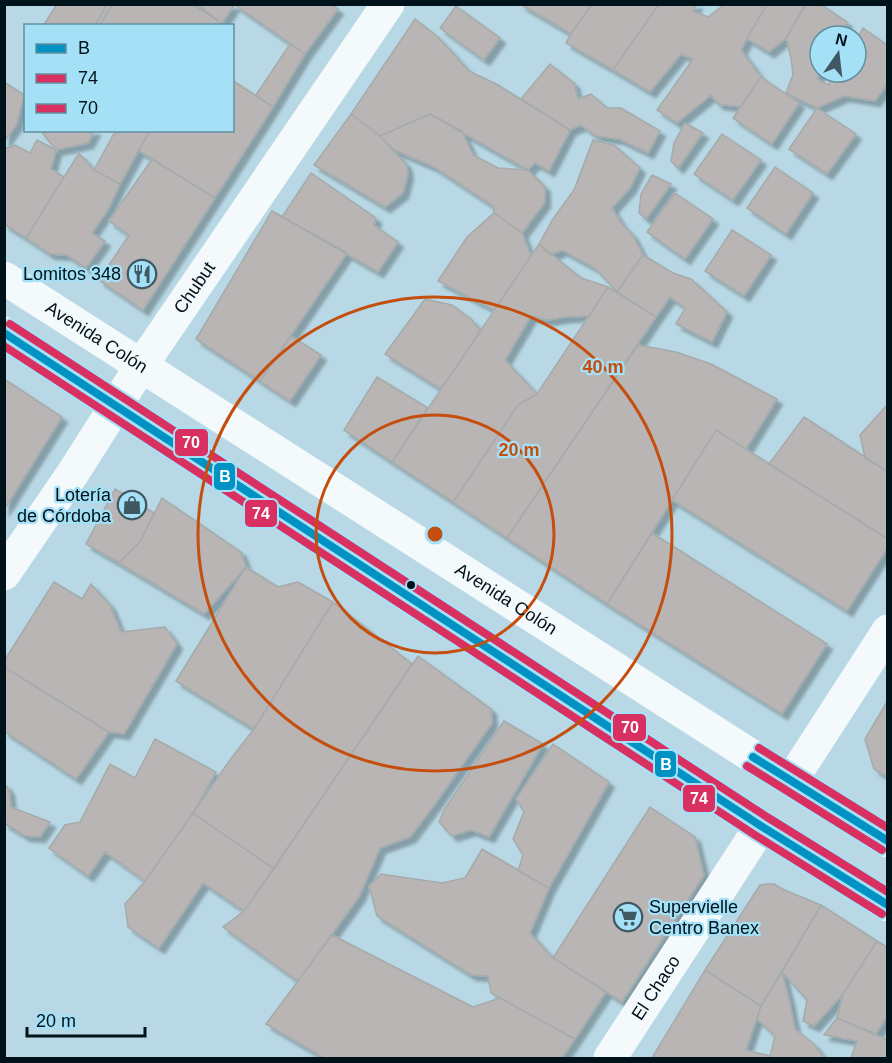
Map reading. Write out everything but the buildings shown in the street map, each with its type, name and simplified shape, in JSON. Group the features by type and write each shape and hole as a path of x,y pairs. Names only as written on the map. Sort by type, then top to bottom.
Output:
{"main road":[{"name":"Chubut","path":"4,574 73,473 141,366 388,4"},
{"name":"Avenida Colón","path":"4,278 888,841"},
{"path":"4,333 762,826 888,905"},
{"path":"791,781 888,632"},
{"name":"El Chaco","path":"610,1059 762,826"}],"transit line":[{"name":"70","path":"10,324 767,817 888,892"},
{"name":"B","path":"4,333 761,826 888,905"},
{"name":"74","path":"4,346 755,835 882,914"},
{"name":"70","path":"759,748 888,828"},
{"name":"B","path":"753,757 888,841"},
{"name":"74","path":"747,766 882,850"}],"place":[{"name":"Lomitos 348","path":"142,274"},
{"name":"Lotería de Córdoba","path":"132,505"},
{"name":"Supervielle Centro Banex","path":"628,917"}]}
